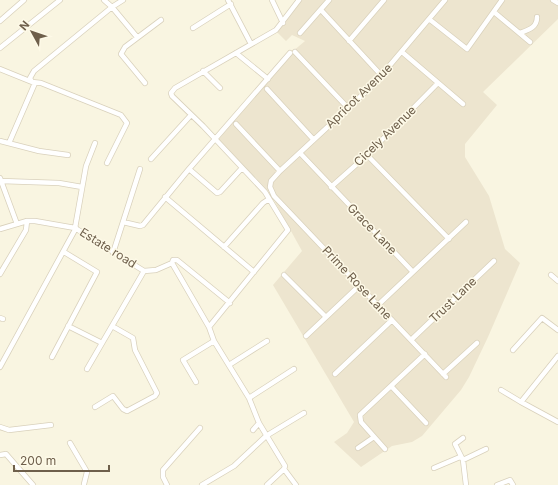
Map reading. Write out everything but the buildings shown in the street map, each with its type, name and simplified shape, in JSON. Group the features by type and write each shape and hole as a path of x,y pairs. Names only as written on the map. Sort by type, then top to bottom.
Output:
{"street":[{"path":"0,21 24,0"},
{"path":"0,48 60,0"},
{"path":"104,0 137,37"},
{"path":"9,143 33,82 30,78 34,71 123,0"},
{"path":"272,0 283,23"},
{"path":"209,326 230,303 288,231 265,192 172,96 171,93 175,88 203,71 276,30 283,23 299,0"},
{"path":"300,33 329,0"},
{"path":"349,41 384,0"},
{"name":"Apricot Avenue","path":"270,188 271,180 382,75 445,0"},
{"path":"430,19 466,49 502,0"},
{"path":"553,0 558,4"},
{"path":"193,28 230,2 251,44"},
{"path":"320,10 382,75"},
{"path":"494,12 530,42"},
{"path":"520,33 532,28 537,21 537,17"},
{"path":"145,83 121,54 125,47 161,20"},
{"path":"123,222 140,226 143,225 189,169 292,52 348,108"},
{"path":"402,52 463,104"},
{"path":"236,53 268,79"},
{"path":"0,69 121,115 126,123 107,162"},
{"path":"203,71 220,88"},
{"name":"Cicely Avenue","path":"331,187 367,155 438,83"},
{"path":"267,89 313,139"},
{"path":"151,159 191,115"},
{"path":"236,124 280,171"},
{"path":"0,141 68,155"},
{"path":"0,367 76,228 86,166 94,143"},
{"name":"Grace Lane","path":"300,153 413,272"},
{"path":"367,155 449,239"},
{"path":"189,169 217,193 220,192 242,168"},
{"path":"113,253 140,169"},
{"path":"17,224 0,179 59,183 82,187"},
{"name":"Prime Rose Lane","path":"270,188 274,196 445,375 477,343"},
{"path":"165,197 254,272"},
{"path":"224,248 263,202 269,199"},
{"path":"0,274 26,230 27,221"},
{"name":"Estate road","path":"0,229 27,221 48,222 76,228 113,253 138,266 144,271"},
{"path":"378,305 466,222"},
{"path":"52,357 97,272 64,252"},
{"path":"87,369 144,271 156,270 172,263 173,260 177,260 230,303"},
{"name":"Trust Lane","path":"412,340 494,261"},
{"path":"172,263 209,326 214,341 249,398 259,424 285,466 284,469 296,485"},
{"path":"284,275 326,317"},
{"path":"551,275 558,281"},
{"path":"306,336 360,286"},
{"path":"513,350 542,318 558,330"},
{"path":"335,374 392,320"},
{"path":"68,326 102,343"},
{"path":"95,407 113,396 123,409 127,411 157,393 135,350 133,338 112,326"},
{"path":"196,382 183,360 214,341"},
{"path":"229,365 267,341"},
{"path":"385,449 361,422 360,415 425,354"},
{"path":"521,402 558,356"},
{"path":"249,398 294,370"},
{"path":"391,386 426,423"},
{"path":"501,390 558,422"},
{"path":"202,485 234,466 266,436 304,413"},
{"path":"252,430 259,424"},
{"path":"0,427 9,430 51,425"},
{"path":"168,485 163,477 163,470 200,428"},
{"path":"358,448 374,437"},
{"path":"463,438 455,444 463,459 466,485"},
{"path":"70,443 87,472 83,485"},
{"path":"434,468 460,457 463,459 486,449"},
{"path":"0,456 6,454 33,485"},
{"path":"268,485 284,469"},
{"path":"497,485 510,480 513,485"}],"shaded area":[{"path":"302,0 558,0 558,19 483,92 497,105 465,144 465,157 489,196 505,249 520,263 488,337 469,377 461,390 422,436 412,442 392,446 361,467 334,442 347,433 354,422 273,285 302,251 270,193 219,139 292,52 305,41 292,35 286,41 277,32"}]}
